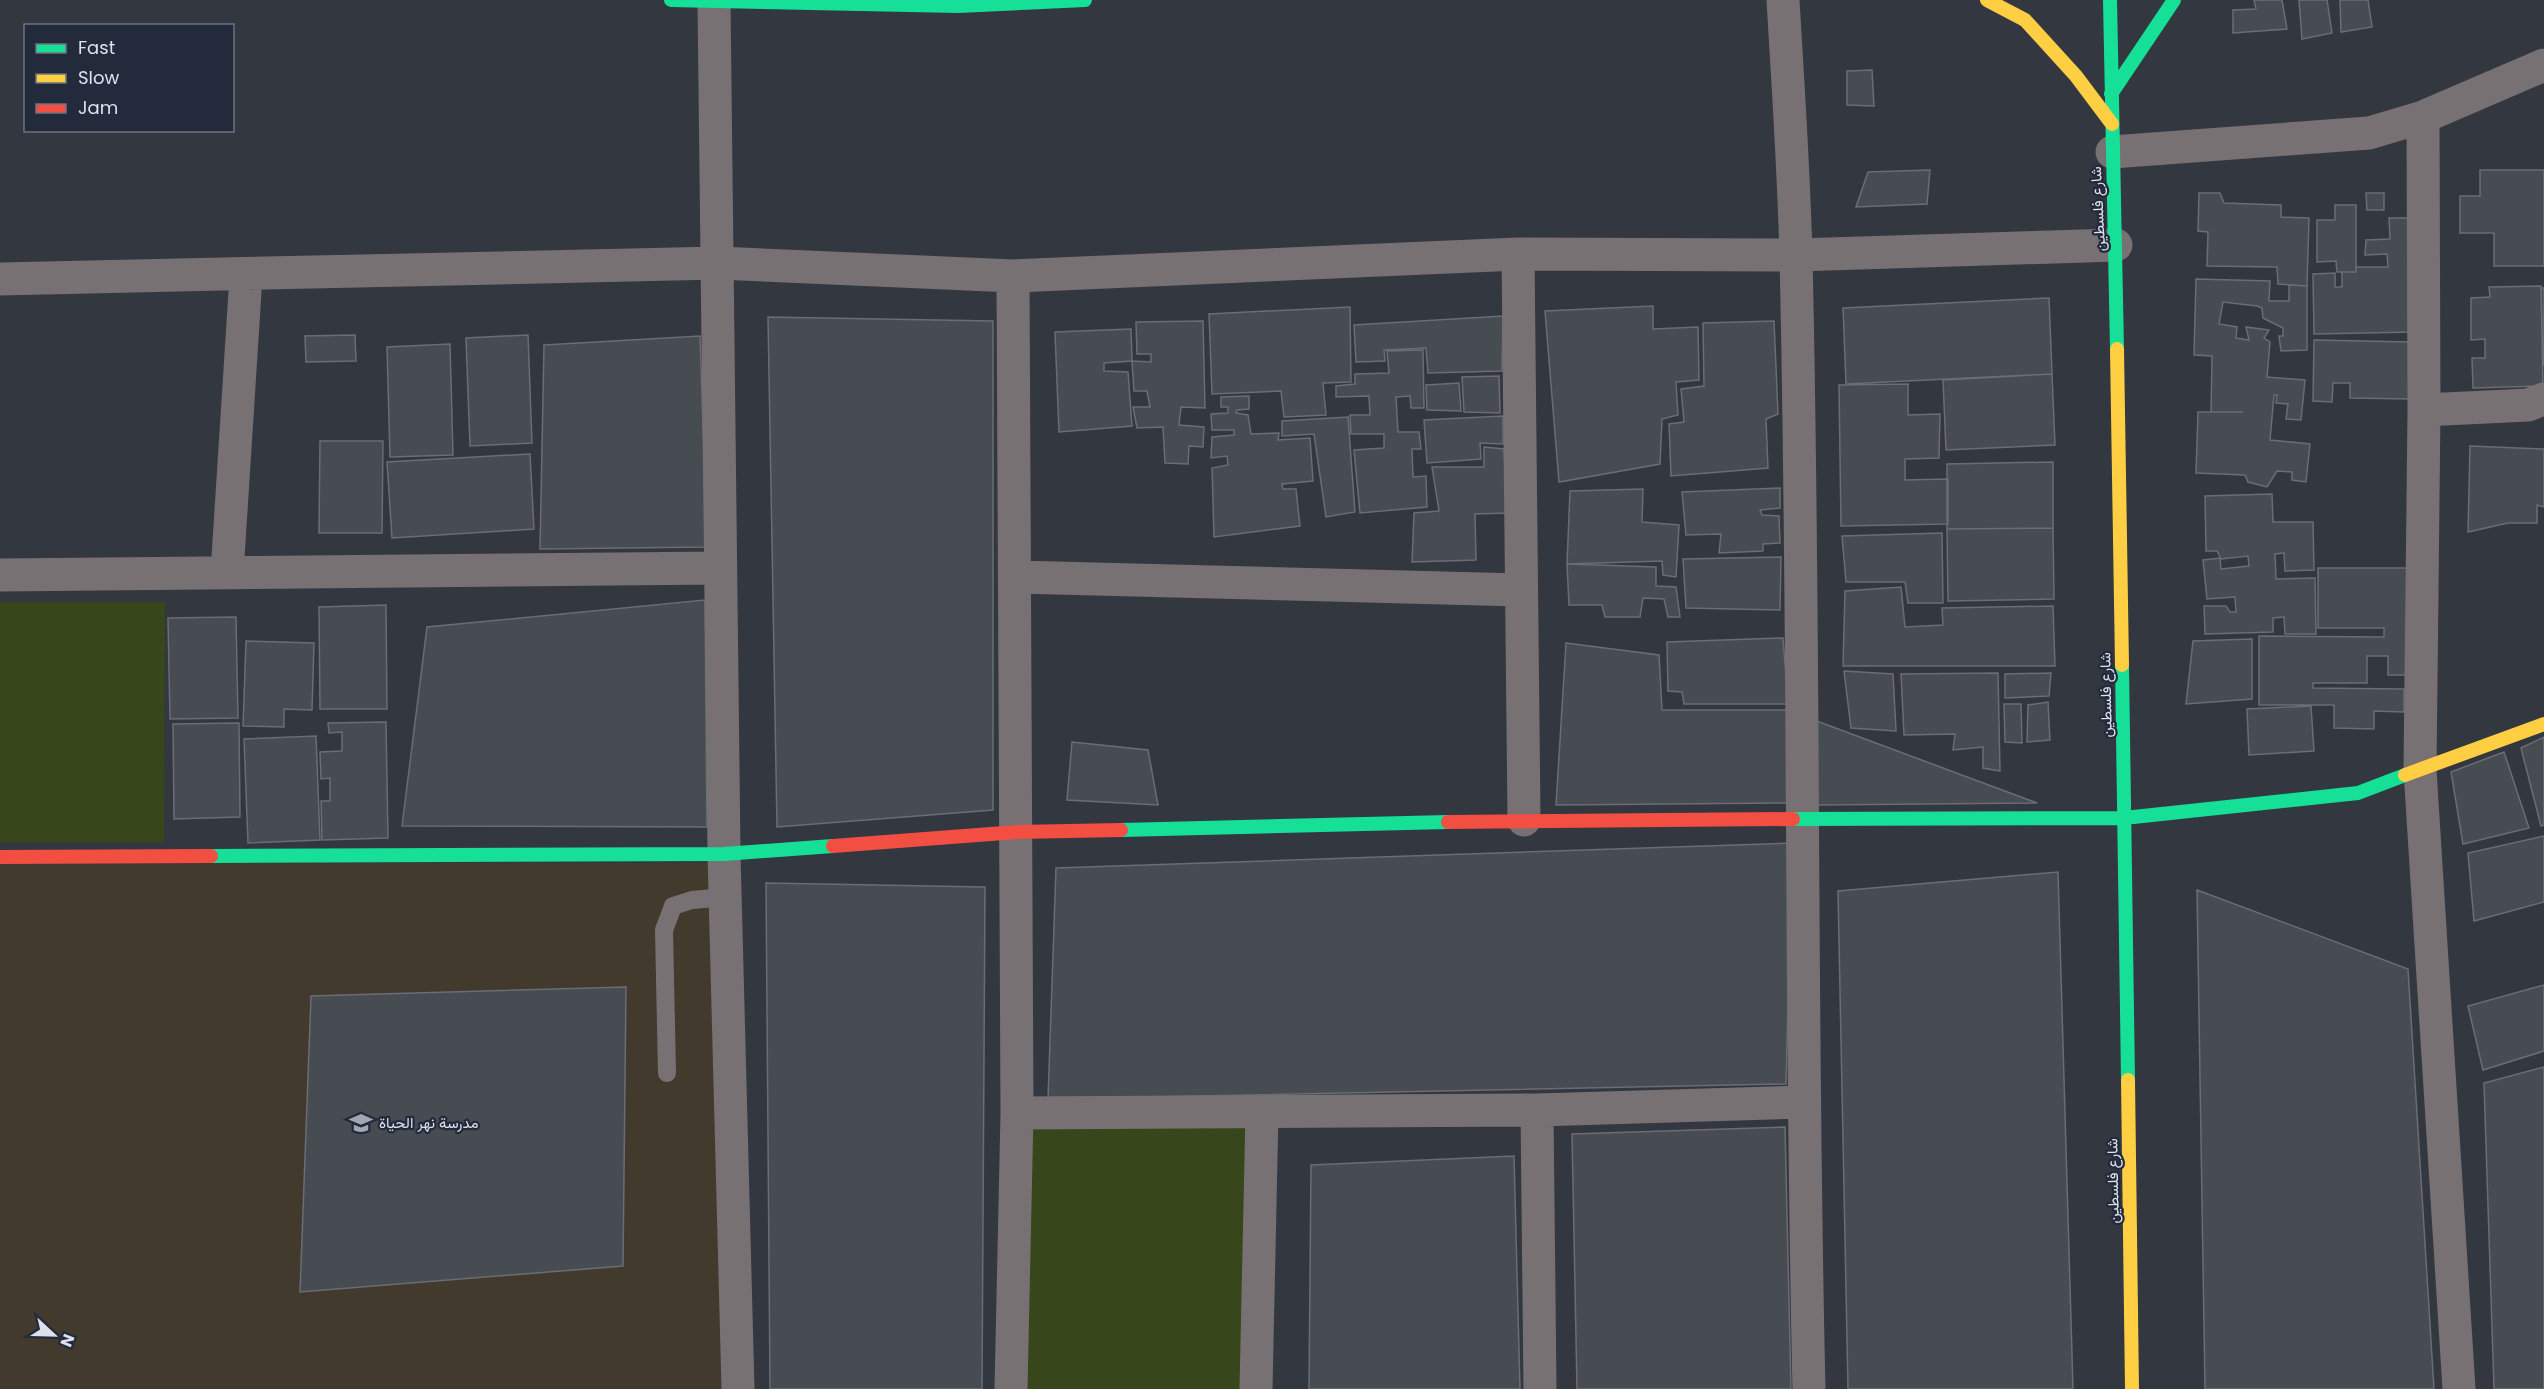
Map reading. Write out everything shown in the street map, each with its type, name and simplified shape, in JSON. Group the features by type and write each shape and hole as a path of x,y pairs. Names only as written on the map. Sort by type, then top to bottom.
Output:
{"main road":[{"path":"671,0 958,6 1085,0"},
{"path":"1987,0 2025,20 2076,76 2112,138"},
{"name":"شارع فلسطين","path":"2110,0 2116,245 2132,1389"},
{"path":"2111,94 2174,0"},
{"path":"0,857 724,854 1017,832 1524,820 2124,818 2358,793 2544,724"}],"street":[{"path":"1783,0 1796,255 1803,818 1802,1102 1809,1389"},
{"path":"714,2 719,263 724,854 738,1389"},
{"path":"2112,138 2370,133 2423,117 2544,65"},
{"path":"2423,117 2424,410 2420,770 2459,1389"},
{"path":"0,279 246,276 719,263 1013,276 1518,254 1796,255 2116,245"},
{"path":"1518,254 1524,820"},
{"path":"227,573 246,276"},
{"path":"1011,1389 1017,1113 1013,276"},
{"path":"2424,410 2528,405 2544,399"},
{"path":"0,575 720,568"},
{"path":"1015,577 1521,590"},
{"path":"1017,1113 1537,1110 1802,1102"},
{"path":"1537,1110 1540,1389"},
{"path":"1256,1389 1262,1112"}],"lane":[{"path":"667,1073 664,930 673,906 692,900 726,897"}],"shaded area":[{"name":"مدرسة نهر الحياة","path":"0,862 715,863 730,1389 0,1389"}],"green space":[{"path":"0,602 165,602 164,842 0,842"},
{"path":"1018,1113 1262,1113 1256,1389 1013,1389"}],"building":[{"path":"2254,0 2282,0 2287,29 2233,33 2233,10 2256,9"},
{"path":"2299,0 2327,0 2332,33 2302,39"},
{"path":"2340,0 2368,0 2372,27 2341,32"},
{"path":"1872,70 1874,106 1847,105 1847,71"},
{"path":"1930,170 1927,204 1856,207 1868,172"},
{"path":"2480,170 2544,170 2544,266 2494,266 2494,233 2460,233 2460,196 2480,196"},
{"path":"2199,193 2220,193 2224,203 2281,205 2281,217 2309,218 2307,286 2278,284 2277,267 2207,266 2208,232 2198,231"},
{"path":"2366,193 2384,193 2384,210 2367,210"},
{"path":"2335,205 2356,205 2356,272 2337,272 2336,261 2317,262 2317,220 2335,220"},
{"path":"2389,218 2411,218 2414,332 2314,334 2313,274 2335,273 2335,287 2342,287 2342,272 2356,272 2356,267 2388,267 2387,254 2365,255 2366,240 2390,239"},
{"path":"2196,279 2270,281 2269,301 2289,301 2289,285 2307,286 2307,350 2281,351 2279,336 2283,336 2283,328 2263,318 2262,308 2257,306 2223,302 2219,324 2237,327 2236,338 2249,340 2246,327 2269,330 2264,338 2270,342 2267,377 2305,380 2301,420 2286,419 2288,404 2276,403 2277,395 2274,395 2270,440 2310,444 2306,482 2292,480 2292,472 2277,471 2267,487 2248,482 2245,475 2196,473 2198,412 2211,412 2212,356 2194,355"},
{"path":"2541,286 2543,386 2473,388 2472,358 2485,358 2485,339 2471,340 2471,298 2490,297 2489,287"},
{"path":"2541,288 2544,288 2544,365 2543,365"},
{"path":"2049,298 2052,374 1846,384 1843,308"},
{"path":"1653,306 1653,329 1698,327 1699,380 1676,382 1678,415 1662,419 1660,464 1559,482 1545,311"},
{"path":"1350,307 1351,382 1323,383 1326,415 1284,417 1281,391 1212,394 1209,314"},
{"path":"1503,316 1502,371 1428,373 1426,348 1384,350 1385,361 1356,362 1354,325"},
{"path":"768,317 993,321 993,810 777,827"},
{"path":"1203,321 1205,408 1181,407 1179,425 1204,427 1203,447 1189,446 1188,464 1165,463 1163,427 1137,428 1133,407 1150,407 1147,391 1134,391 1132,361 1151,362 1151,354 1137,354 1136,322"},
{"path":"1774,321 1778,414 1766,419 1768,468 1671,476 1669,424 1684,422 1681,389 1704,386 1703,323"},
{"path":"1131,329 1132,361 1104,363 1104,371 1128,372 1132,426 1059,432 1055,332"},
{"path":"355,335 356,361 306,362 305,336"},
{"path":"528,335 532,443 470,446 466,338"},
{"path":"700,336 707,547 540,549 544,345"},
{"path":"2314,340 2412,342 2410,399 2350,398 2350,383 2333,383 2332,402 2313,401"},
{"path":"450,344 453,455 390,457 387,347"},
{"path":"1423,350 1424,408 1411,408 1410,396 1396,397 1398,432 1419,432 1421,449 1412,449 1413,477 1426,476 1427,507 1360,513 1354,450 1384,448 1384,434 1351,434 1350,415 1370,415 1369,396 1336,397 1336,386 1355,384 1355,374 1389,373 1387,351"},
{"path":"2052,374 2055,445 1946,450 1943,380"},
{"path":"1499,376 1500,413 1464,412 1462,377"},
{"path":"1459,383 1461,411 1427,410 1426,385"},
{"path":"1908,384 1908,415 1940,414 1939,458 1905,459 1905,480 1948,479 1948,524 1841,526 1839,385"},
{"path":"1249,396 1249,409 1237,410 1236,413 1248,415 1251,434 1279,433 1278,440 1310,438 1313,481 1282,484 1283,489 1296,489 1300,526 1214,537 1212,468 1228,465 1227,456 1211,458 1212,437 1234,435 1234,430 1212,430 1211,414 1228,413 1228,407 1221,407 1221,397"},
{"path":"1503,416 1503,444 1480,443 1481,459 1427,463 1424,420"},
{"path":"1348,417 1355,512 1326,517 1314,434 1282,436 1282,421"},
{"path":"320,441 383,441 382,533 319,533"},
{"path":"2470,446 2544,449 2544,507 2537,505 2537,523 2508,523 2468,532"},
{"path":"1484,447 1504,449 1507,513 1475,514 1476,560 1412,562 1414,513 1439,511 1432,467 1484,467"},
{"path":"530,454 534,529 392,538 387,462"},
{"path":"2053,462 2053,528 1947,529 1947,464"},
{"path":"1780,488 1780,508 1760,510 1762,515 1779,516 1780,543 1763,544 1763,551 1719,553 1721,534 1686,535 1682,492"},
{"path":"1643,489 1642,522 1679,525 1676,577 1663,575 1662,561 1567,564 1570,491"},
{"path":"2272,494 2273,522 2313,522 2314,570 2285,571 2284,553 2275,554 2276,579 2315,578 2316,634 2285,634 2284,617 2273,618 2273,632 2205,634 2204,606 2226,606 2230,612 2236,612 2235,597 2207,599 2203,560 2220,558 2221,569 2249,566 2248,556 2221,559 2217,551 2206,551 2205,496"},
{"path":"2053,528 2054,599 1948,601 1947,529"},
{"path":"1942,533 1943,603 1908,603 1905,582 1846,582 1842,536"},
{"path":"1781,557 1780,610 1686,608 1683,559"},
{"path":"1567,564 1656,567 1656,586 1676,587 1680,617 1668,617 1664,599 1643,598 1640,617 1605,617 1602,605 1569,605"},
{"path":"2318,568 2419,568 2419,675 2388,675 2388,656 2367,656 2367,683 2313,683 2313,688 2404,689 2404,712 2374,711 2374,729 2334,728 2334,705 2259,705 2259,636 2384,637 2384,628 2318,628"},
{"path":"1901,587 1905,627 1943,625 1942,608 2053,606 2055,666 1843,666 1845,591"},
{"path":"705,600 707,827 402,826 427,627"},
{"path":"386,605 387,709 320,709 319,607"},
{"path":"236,617 238,718 170,719 168,618"},
{"path":"1783,638 1788,704 1684,704 1682,692 1668,691 1667,642"},
{"path":"2252,639 2252,699 2186,704 2193,641"},
{"path":"246,641 314,643 312,710 284,709 284,727 243,726"},
{"path":"1566,643 1659,655 1662,710 1789,710 1788,803 1556,805"},
{"path":"1844,671 1893,674 1896,731 1851,728"},
{"path":"1998,673 2000,771 1983,768 1983,747 1953,750 1955,734 1904,735 1901,674"},
{"path":"2051,673 2049,696 2005,698 2005,674"},
{"path":"2048,702 2050,740 2027,742 2028,705"},
{"path":"2004,704 2021,704 2022,743 2005,742"},
{"path":"2311,706 2314,751 2249,755 2247,709"},
{"path":"1814,720 2037,803 1817,805"},
{"path":"386,722 388,838 322,840 321,801 330,801 330,778 321,779 320,752 342,751 342,732 329,733 328,723"},
{"path":"239,723 240,817 174,819 173,724"},
{"path":"316,736 320,840 248,843 244,739"},
{"path":"2544,737 2544,825 2541,826 2521,748"},
{"path":"1072,742 1148,750 1158,805 1067,800"},
{"path":"2504,752 2529,828 2463,844 2451,772"},
{"path":"2544,836 2544,902 2474,921 2468,853"},
{"path":"1792,843 1786,1084 1048,1099 1056,868"},
{"path":"2058,872 2073,1389 1848,1389 1838,891"},
{"path":"766,883 985,887 982,1389 770,1389"},
{"path":"2197,890 2408,969 2434,1389 2205,1389"},
{"path":"2544,985 2544,1051 2483,1070 2468,1006"},
{"path":"626,987 623,1266 300,1292 311,996"},
{"path":"2544,1067 2544,1389 2494,1389 2484,1083"},
{"path":"1785,1127 1791,1389 1577,1389 1572,1134"},
{"path":"1514,1156 1520,1389 1309,1389 1311,1165"}],"traffic: fast":[{"path":"671,0 958,6 1085,0"},
{"path":"2110,0 2117,349"},
{"path":"2111,94 2174,0"},
{"path":"2122,665 2128,1080"},
{"path":"1793,819 2124,818 2358,793 2405,775"},
{"path":"1121,830 1448,822"},
{"path":"211,856 724,854 833,846"}],"traffic: slow":[{"path":"1987,0 2025,20 2076,76 2112,124"},
{"path":"2117,349 2122,665"},
{"path":"2405,775 2544,724"},
{"path":"2128,1080 2132,1389"}],"traffic: jam":[{"path":"1448,822 1793,819"},
{"path":"833,846 1017,832 1121,830"},
{"path":"0,857 211,856"}],"place":[{"name":"مدرسة نهر الحياة","path":"361,1123"}]}
